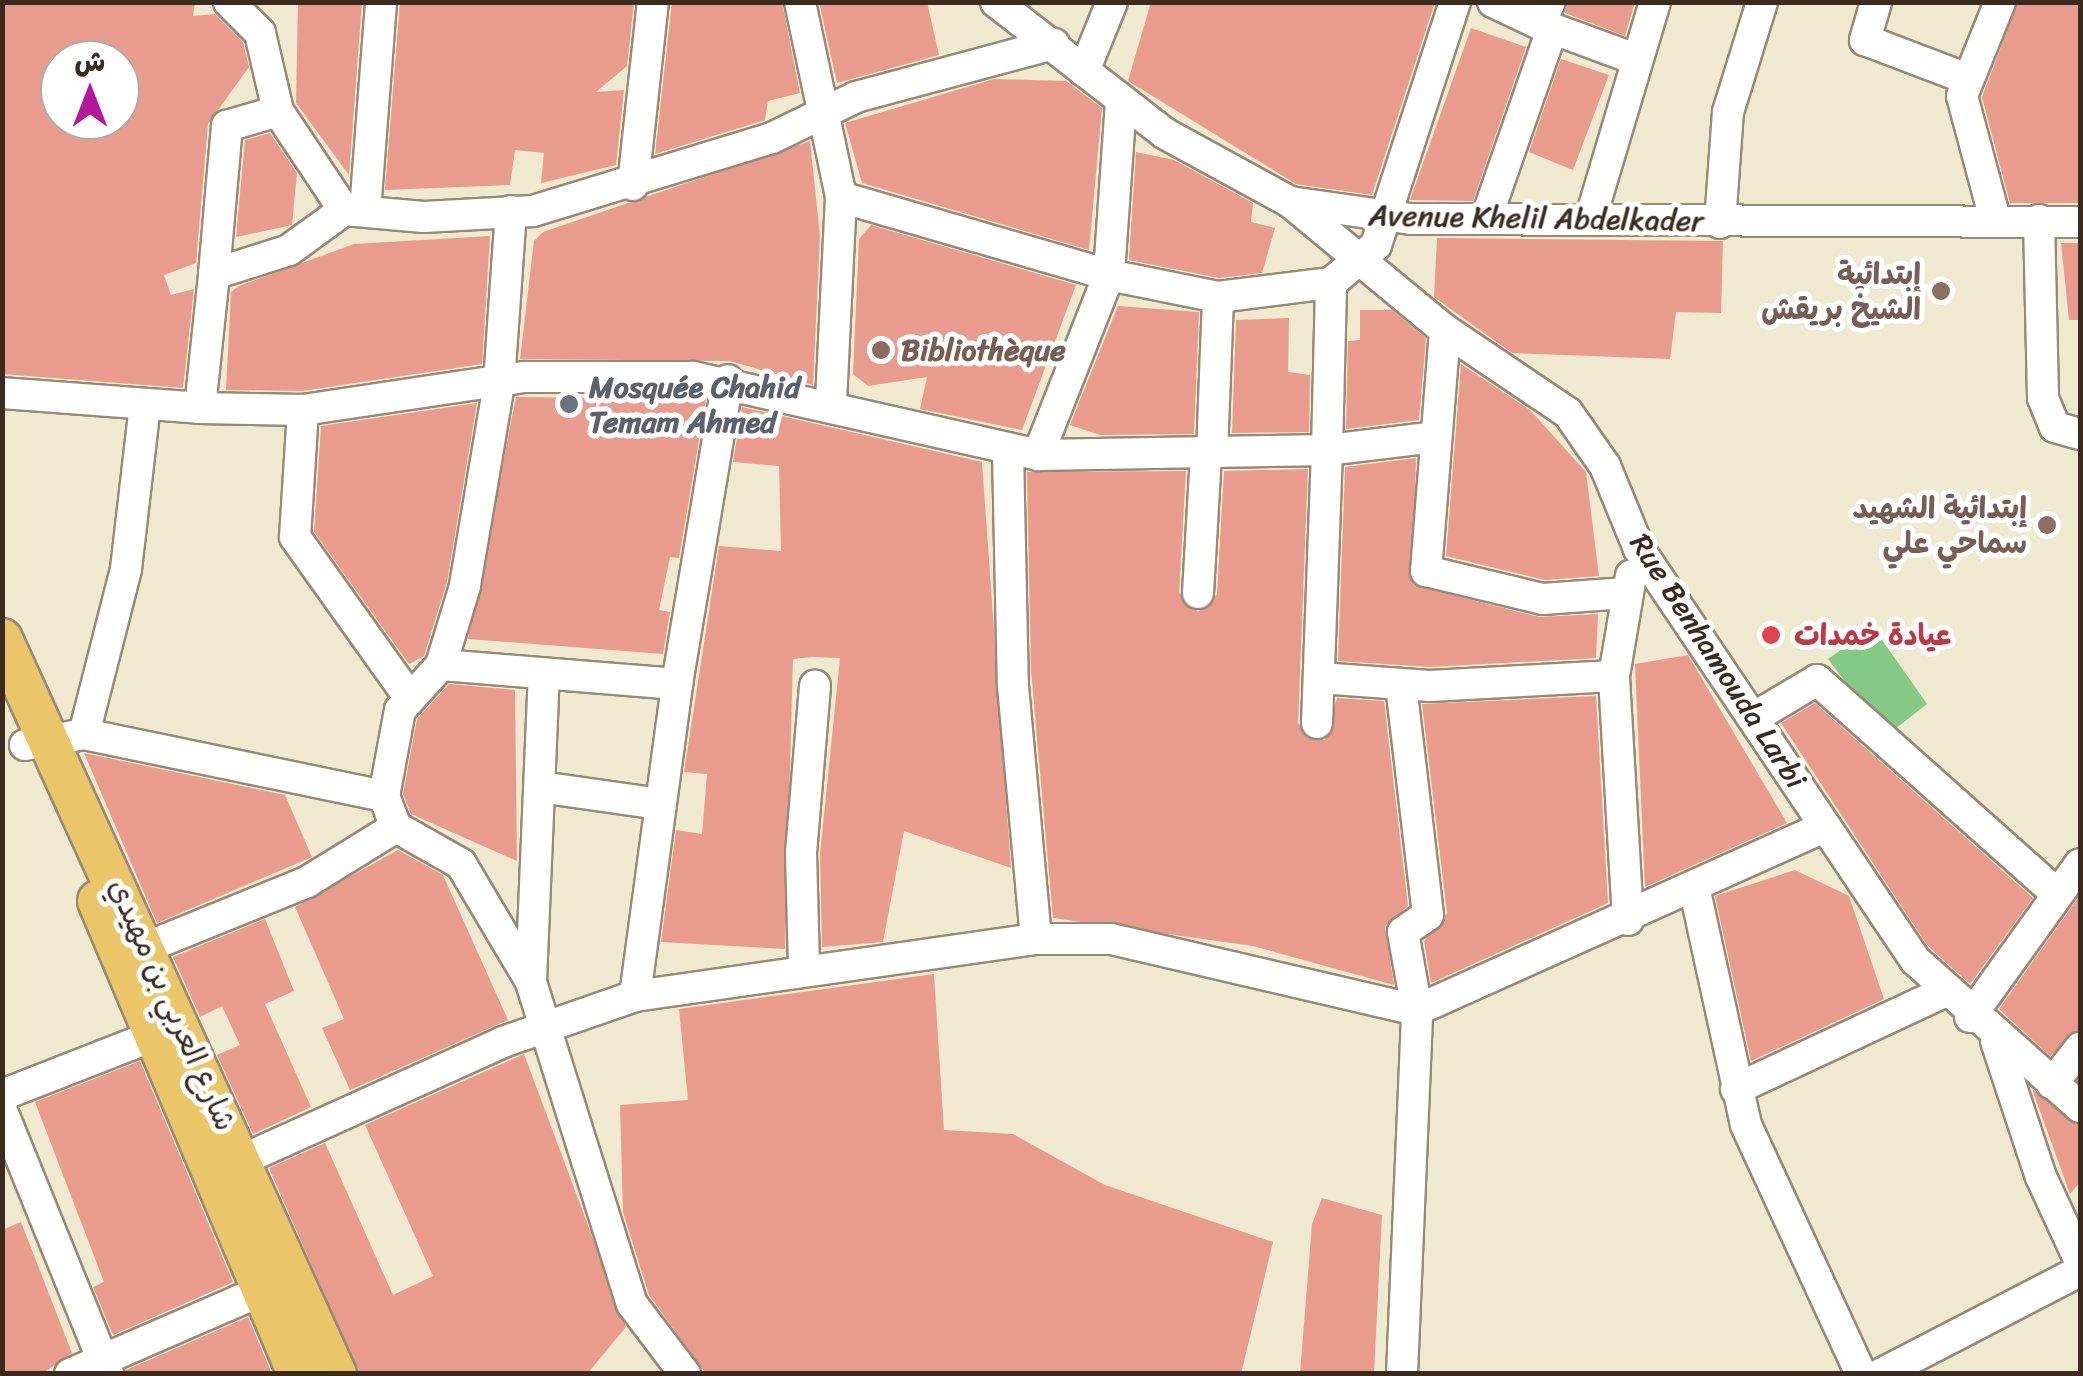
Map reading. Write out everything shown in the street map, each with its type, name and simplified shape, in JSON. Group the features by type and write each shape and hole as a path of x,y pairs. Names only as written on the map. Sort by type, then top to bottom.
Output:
{"main road":[{"name":"شارع العربي بن مهيدي","path":"2,639 147,947 168,1030 242,1160 336,1374"},
{"path":"2,698 51,739 168,1030 263,1290 298,1374"}],"street":[{"path":"229,2 260,33 278,112 354,211"},
{"path":"354,211 380,2"},
{"path":"633,185 652,2"},
{"path":"800,2 841,197 830,402"},
{"name":"Avenue Khelil Abdelkader","path":"996,2 1054,44 1121,102 1290,202 1388,218 1720,223 1995,219 2080,222"},
{"path":"1084,71 1112,2"},
{"path":"841,197 1109,275 1218,297 1331,283 1363,262 1388,218 1400,150 1455,2"},
{"path":"1492,2 1547,18 1635,59"},
{"path":"1590,220 1655,2"},
{"path":"1720,223 1728,112 1762,2"},
{"path":"1876,2 1865,40 1964,78"},
{"path":"1995,219 1964,78 2000,2"},
{"path":"1486,218 1547,18"},
{"path":"214,274 289,250 354,211 511,211 633,185 826,114 856,97 1054,44"},
{"path":"1036,939 1013,686 1023,453 1109,275 1121,102"},
{"path":"200,408 227,126 278,112"},
{"name":"Rue Benhamouda Larbi","path":"1290,202 1445,330 1568,413 1605,466 1639,549 1756,717 1824,826 1944,992 1996,1041 2080,1106"},
{"path":"511,211 499,384 483,501 441,665 406,694 384,796 396,826 460,864 531,982"},
{"path":"2039,220 2043,398 2055,427 2080,434"},
{"path":"1317,722 1331,283"},
{"path":"1198,593 1218,297"},
{"path":"1445,330 1428,574 1543,599 1626,593"},
{"path":"2,394 200,408 303,410 595,375 728,380 830,402 1023,453 1327,450 1436,437"},
{"path":"635,996 678,684 728,380"},
{"path":"145,404 126,569 51,739 384,796"},
{"path":"303,410 295,538 406,694"},
{"path":"1628,920 1614,676 1626,593 1639,549"},
{"path":"441,665 678,684"},
{"path":"544,674 531,982 540,1027 632,1304 685,1374"},
{"path":"1320,678 1401,685 1614,676"},
{"path":"1756,717 1817,680 2056,894"},
{"path":"1401,685 1428,915 1403,932 1416,1010 1402,1374"},
{"path":"804,967 800,854 815,686"},
{"path":"540,787 660,804"},
{"path":"147,947 307,882 396,826"},
{"path":"242,1160 540,1027 635,996 804,967 1036,939 1148,946 1416,1010 1696,891 1824,826"},
{"path":"1970,1017 2080,864"},
{"path":"1696,891 1736,1089 1758,1157 1861,1374"},
{"path":"1736,1089 1944,992"},
{"path":"2,1095 168,1030"},
{"path":"1996,1041 2040,1177 2080,1260"},
{"path":"2052,1084 2080,1048"},
{"path":"2,1111 105,1366"},
{"path":"1881,1374 2080,1271"},
{"path":"70,1374 105,1366 263,1290"}],"green space":[{"path":"1873,627 1927,704 1886,736 1828,659"}],"building":[{"path":"2,2 195,2 193,16 215,14 243,42 249,67 208,124 196,263 164,275 171,295 194,289 183,388 2,374"},
{"path":"298,2 362,2 349,175 296,103"},
{"path":"400,2 634,2 627,66 596,92 624,90 616,165 541,183 544,153 515,150 510,185 385,190"},
{"path":"672,2 782,2 800,93 768,101 765,120 655,154"},
{"path":"819,2 927,2 939,55 837,83"},
{"path":"1151,2 1435,2 1372,195 1296,184 1128,81"},
{"path":"1568,2 1635,2 1625,36 1565,13"},
{"path":"2018,2 2080,2 2080,203 2010,203 1982,97"},
{"path":"1471,28 1526,47 1473,201 1410,200"},
{"path":"1561,59 1609,75 1573,170 1529,152"},
{"path":"994,79 1066,81 1102,108 1089,250 862,183 845,123"},
{"path":"270,133 297,173 292,225 236,237 245,140"},
{"path":"810,141 820,236 813,385 730,361 520,359 534,241 543,232"},
{"path":"1136,152 1174,160 1253,203 1251,222 1275,228 1262,273 1219,278 1129,260"},
{"path":"871,225 1076,285 1022,430 920,409 927,377 868,386 853,374 859,239"},
{"path":"490,236 482,364 302,391 226,390 231,292 239,286 354,244"},
{"path":"1437,238 1723,241 1721,313 1676,312 1670,359 1512,353 1434,297"},
{"path":"2061,243 2080,243 2080,320 2069,320"},
{"path":"1118,306 1199,312 1194,434 1100,435 1070,425"},
{"path":"1360,310 1392,310 1426,338 1419,420 1346,429 1348,341 1360,340"},
{"path":"1289,318 1288,372 1310,375 1309,432 1232,433 1236,320"},
{"path":"1461,364 1530,410 1586,472 1599,576 1545,580 1446,556"},
{"path":"516,397 706,399 679,558 670,557 659,610 670,612 663,654 468,639"},
{"path":"477,403 447,582 424,656 409,664 314,532 321,426"},
{"path":"742,407 982,462 1011,868 904,831 883,942 822,947 820,854 840,658 812,657 793,659 785,949 661,942 676,830 702,834 707,774 684,772 719,546 781,551 779,466 733,462"},
{"path":"1416,458 1413,585 1539,617 1598,614 1596,658 1430,667 1338,661 1345,467"},
{"path":"1308,469 1298,723 1308,739 1325,740 1337,698 1384,701 1408,906 1385,926 1394,985 1253,946 1053,918 1031,670 1027,472 1186,471 1179,593 1198,612 1217,594 1224,471"},
{"path":"1688,655 1787,823 1645,887 1635,664"},
{"path":"449,684 515,690 517,861 411,814 403,794 417,719"},
{"path":"1596,696 1608,903 1431,983 1424,941 1447,913 1422,704"},
{"path":"1815,703 2033,898 1970,984 1927,945 1781,723"},
{"path":"84,753 285,795 312,857 157,923"},
{"path":"398,850 443,875 508,1020 350,1090 322,1028 344,1019 295,907"},
{"path":"1795,870 1849,896 1884,999 1751,1061 1715,896"},
{"path":"2080,895 2080,1030 2050,1056 1999,1009"},
{"path":"265,919 294,991 265,1004 311,1107 253,1134 217,1055 240,1045 222,1006 200,1017 173,957"},
{"path":"934,974 944,1130 1013,1134 1105,1185 1273,1242 1241,1374 706,1374 649,1295 623,1212 620,1105 688,1100 679,1009"},
{"path":"524,1054 626,1327 587,1374 359,1374 269,1168 325,1143 393,1295 433,1276 365,1125"},
{"path":"140,1061 233,1282 113,1335 93,1287 104,1282 35,1102"},
{"path":"2032,1089 2080,1125 2080,1182 2070,1194"},
{"path":"1322,1198 1382,1215 1374,1374 1300,1374 1312,1224"},
{"path":"21,1222 72,1353 42,1374 2,1374 2,1230"},
{"path":"248,1317 272,1374 127,1374 126,1370"}],"place":[{"name":"إبتدائية الشيخ بريقش","path":"1941,291"},
{"name":"Bibliothèque","path":"881,350"},
{"name":"Mosquée Chahid Temam Ahmed","path":"569,404"},
{"name":"إبتدائية الشهيد سماحي علي","path":"2047,525"},
{"name":"عيادة خمدات","path":"1771,635"}]}
